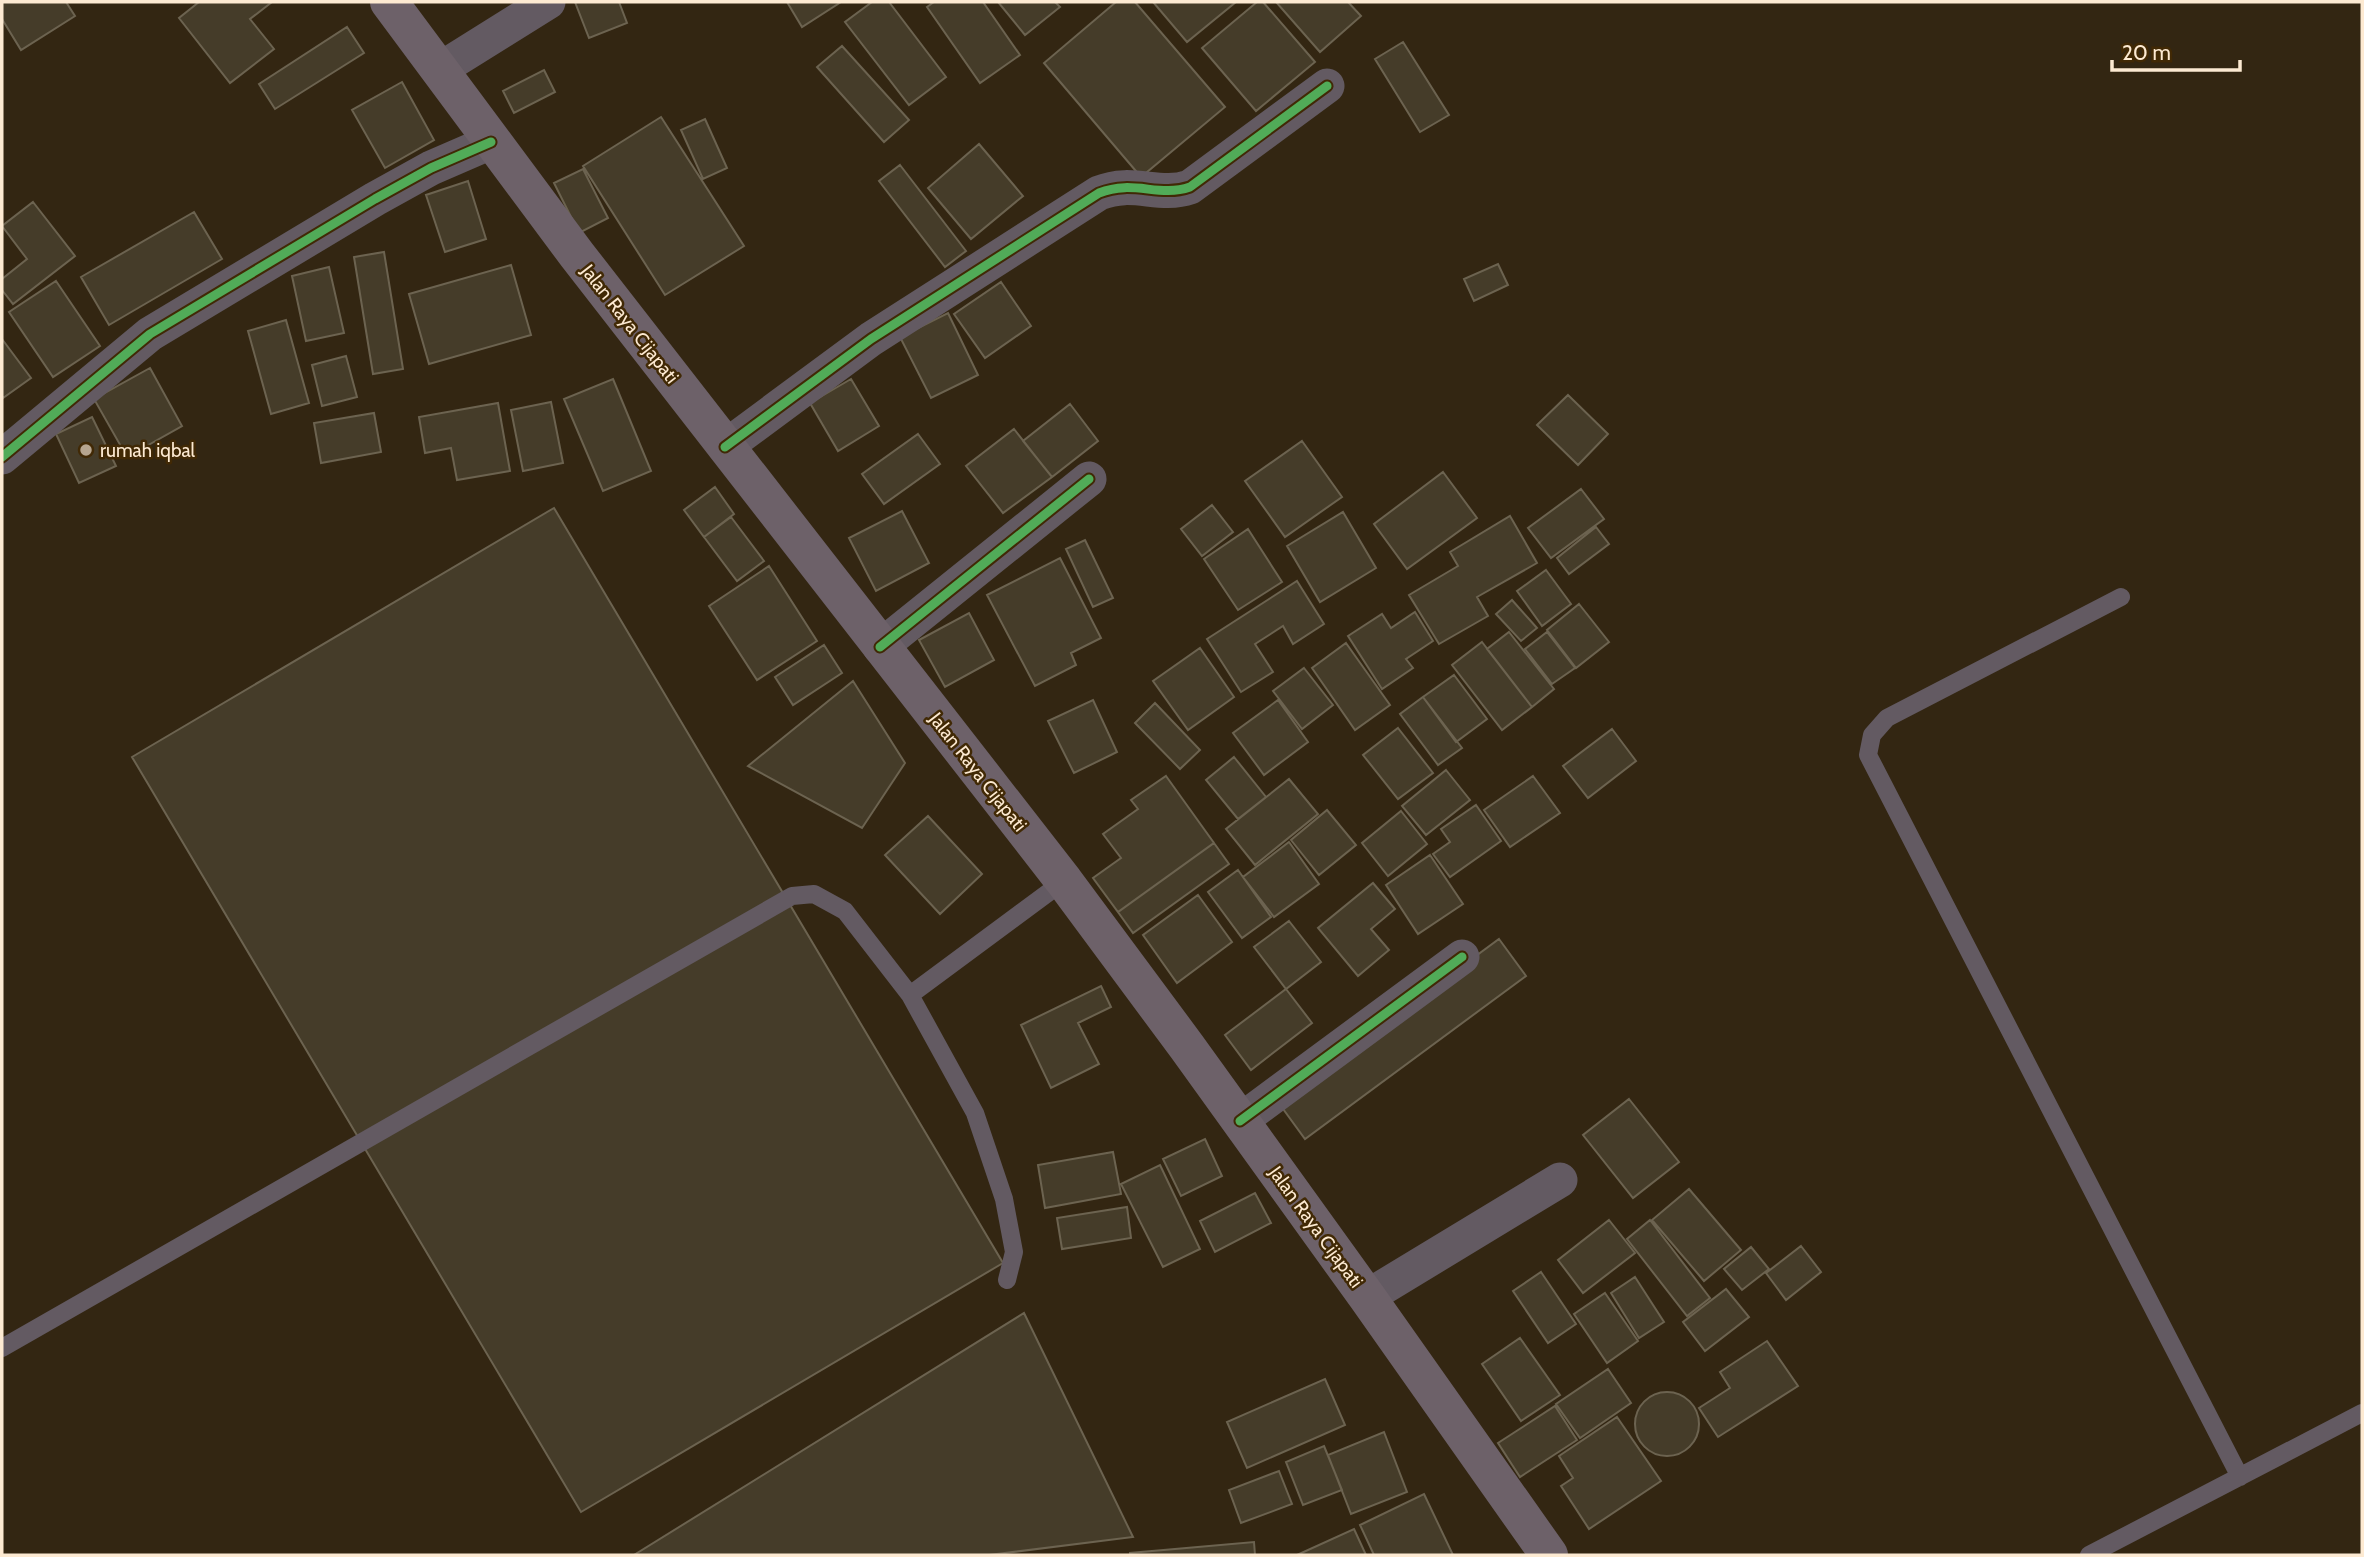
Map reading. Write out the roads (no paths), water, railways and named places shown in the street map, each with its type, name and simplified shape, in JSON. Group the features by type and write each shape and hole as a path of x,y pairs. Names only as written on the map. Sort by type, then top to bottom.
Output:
{"main road":[{"name":"Jalan Raya Cijapati","path":"389,2 491,142 1064,881 1367,1297 1549,1555"}],"street":[{"path":"439,70 548,2"},
{"path":"726,447 871,339 1099,193 1126,186 1167,191 1190,187 1327,86"},
{"path":"2,457 150,334 375,199 431,168 491,142"},
{"path":"880,647 1089,479"},
{"path":"1240,1121 1462,957"},
{"path":"1367,1297 1560,1180"}],"lane":[{"path":"2122,597 1886,718 1872,735 1868,755 2240,1477"},
{"path":"910,995 1064,881"},
{"path":"2,1348 792,896 814,894 845,911 910,995 975,1113 1004,1199 1014,1252 1007,1280"},
{"path":"2089,1555 2362,1413"}],"place":[{"name":"rumah iqbal","path":"86,450"}]}
